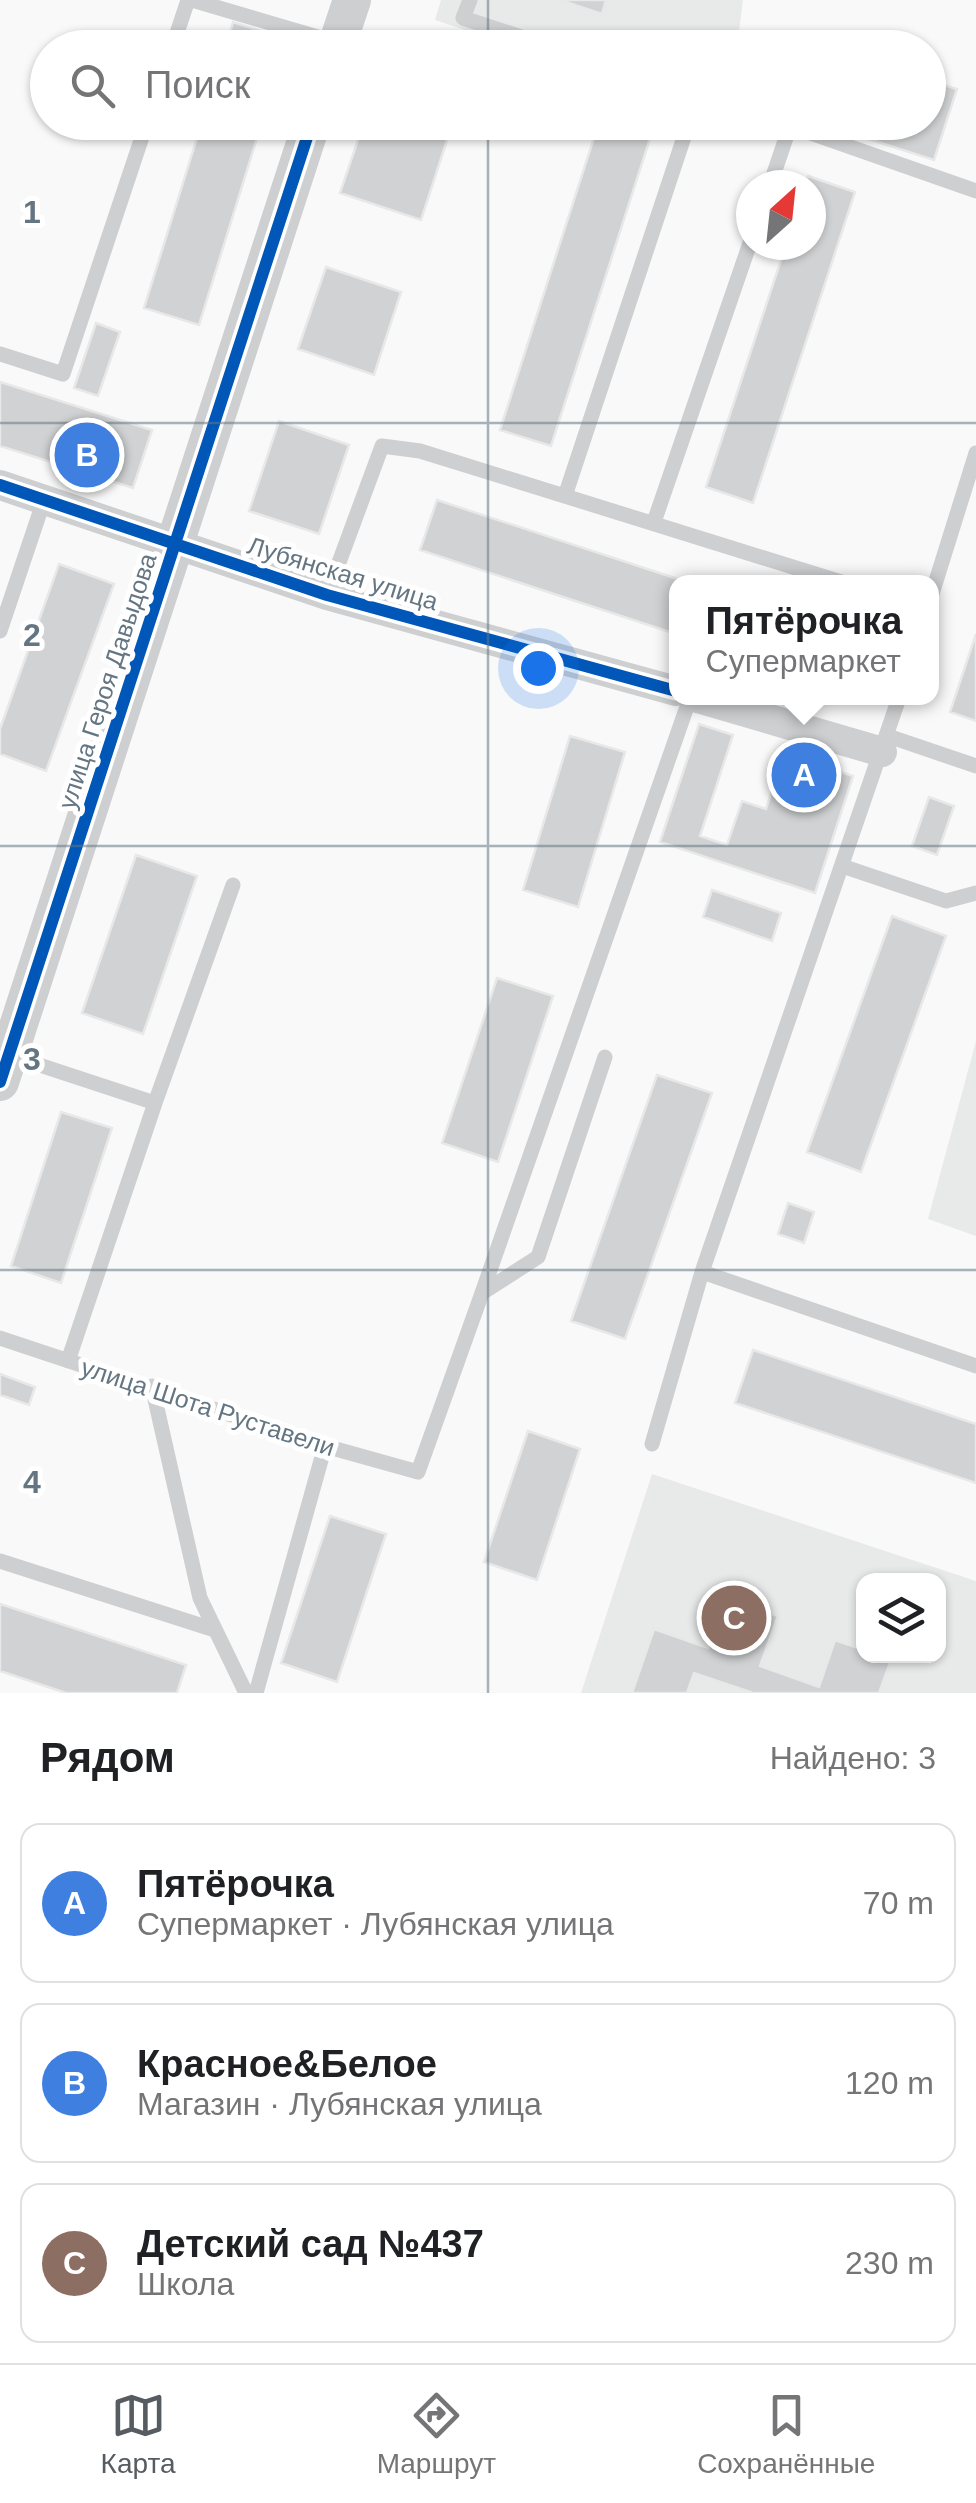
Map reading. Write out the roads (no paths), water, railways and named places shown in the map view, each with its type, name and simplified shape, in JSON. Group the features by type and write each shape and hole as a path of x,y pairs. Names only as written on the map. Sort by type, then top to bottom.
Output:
{"street":[{"path":"342,30 352,0"},
{"name":"улица Героя Давыдова","path":"4,1069 306,140"},
{"name":"Лубянская улица","path":"0,485 327,596 669,689"},
{"path":"726,705 885,744"}],"lane":[{"path":"179,30 190,0 286,30"},
{"path":"470,0 463,18 500,30"},
{"path":"0,354 63,374 141,140"},
{"path":"565,496 683,140"},
{"path":"774,170 781,140"},
{"path":"831,140 976,191"},
{"path":"654,522 744,260"},
{"path":"327,596 382,446 420,451 819,575"},
{"path":"938,575 976,453"},
{"path":"0,630 44,500"},
{"path":"482,1293 688,705"},
{"path":"652,1444 702,1272 897,705"},
{"path":"885,744 976,766"},
{"path":"842,866 946,902 976,892"},
{"path":"68,1362 233,885"},
{"path":"482,1293 538,1257 605,1057"},
{"path":"4,1069 155,1103"},
{"path":"702,1272 976,1366"},
{"name":"улица Шота Руставели","path":"0,1338 325,1446 418,1472 482,1293"},
{"path":"152,1386 200,1598 246,1693"},
{"path":"256,1693 325,1446"},
{"path":"0,1561 216,1630"}],"place":[{"name":"Красное&Белое","path":"87,455"},
{"name":"Пятёрочка","path":"804,775"},
{"name":"Детский сад №437","path":"734,1618"}]}
